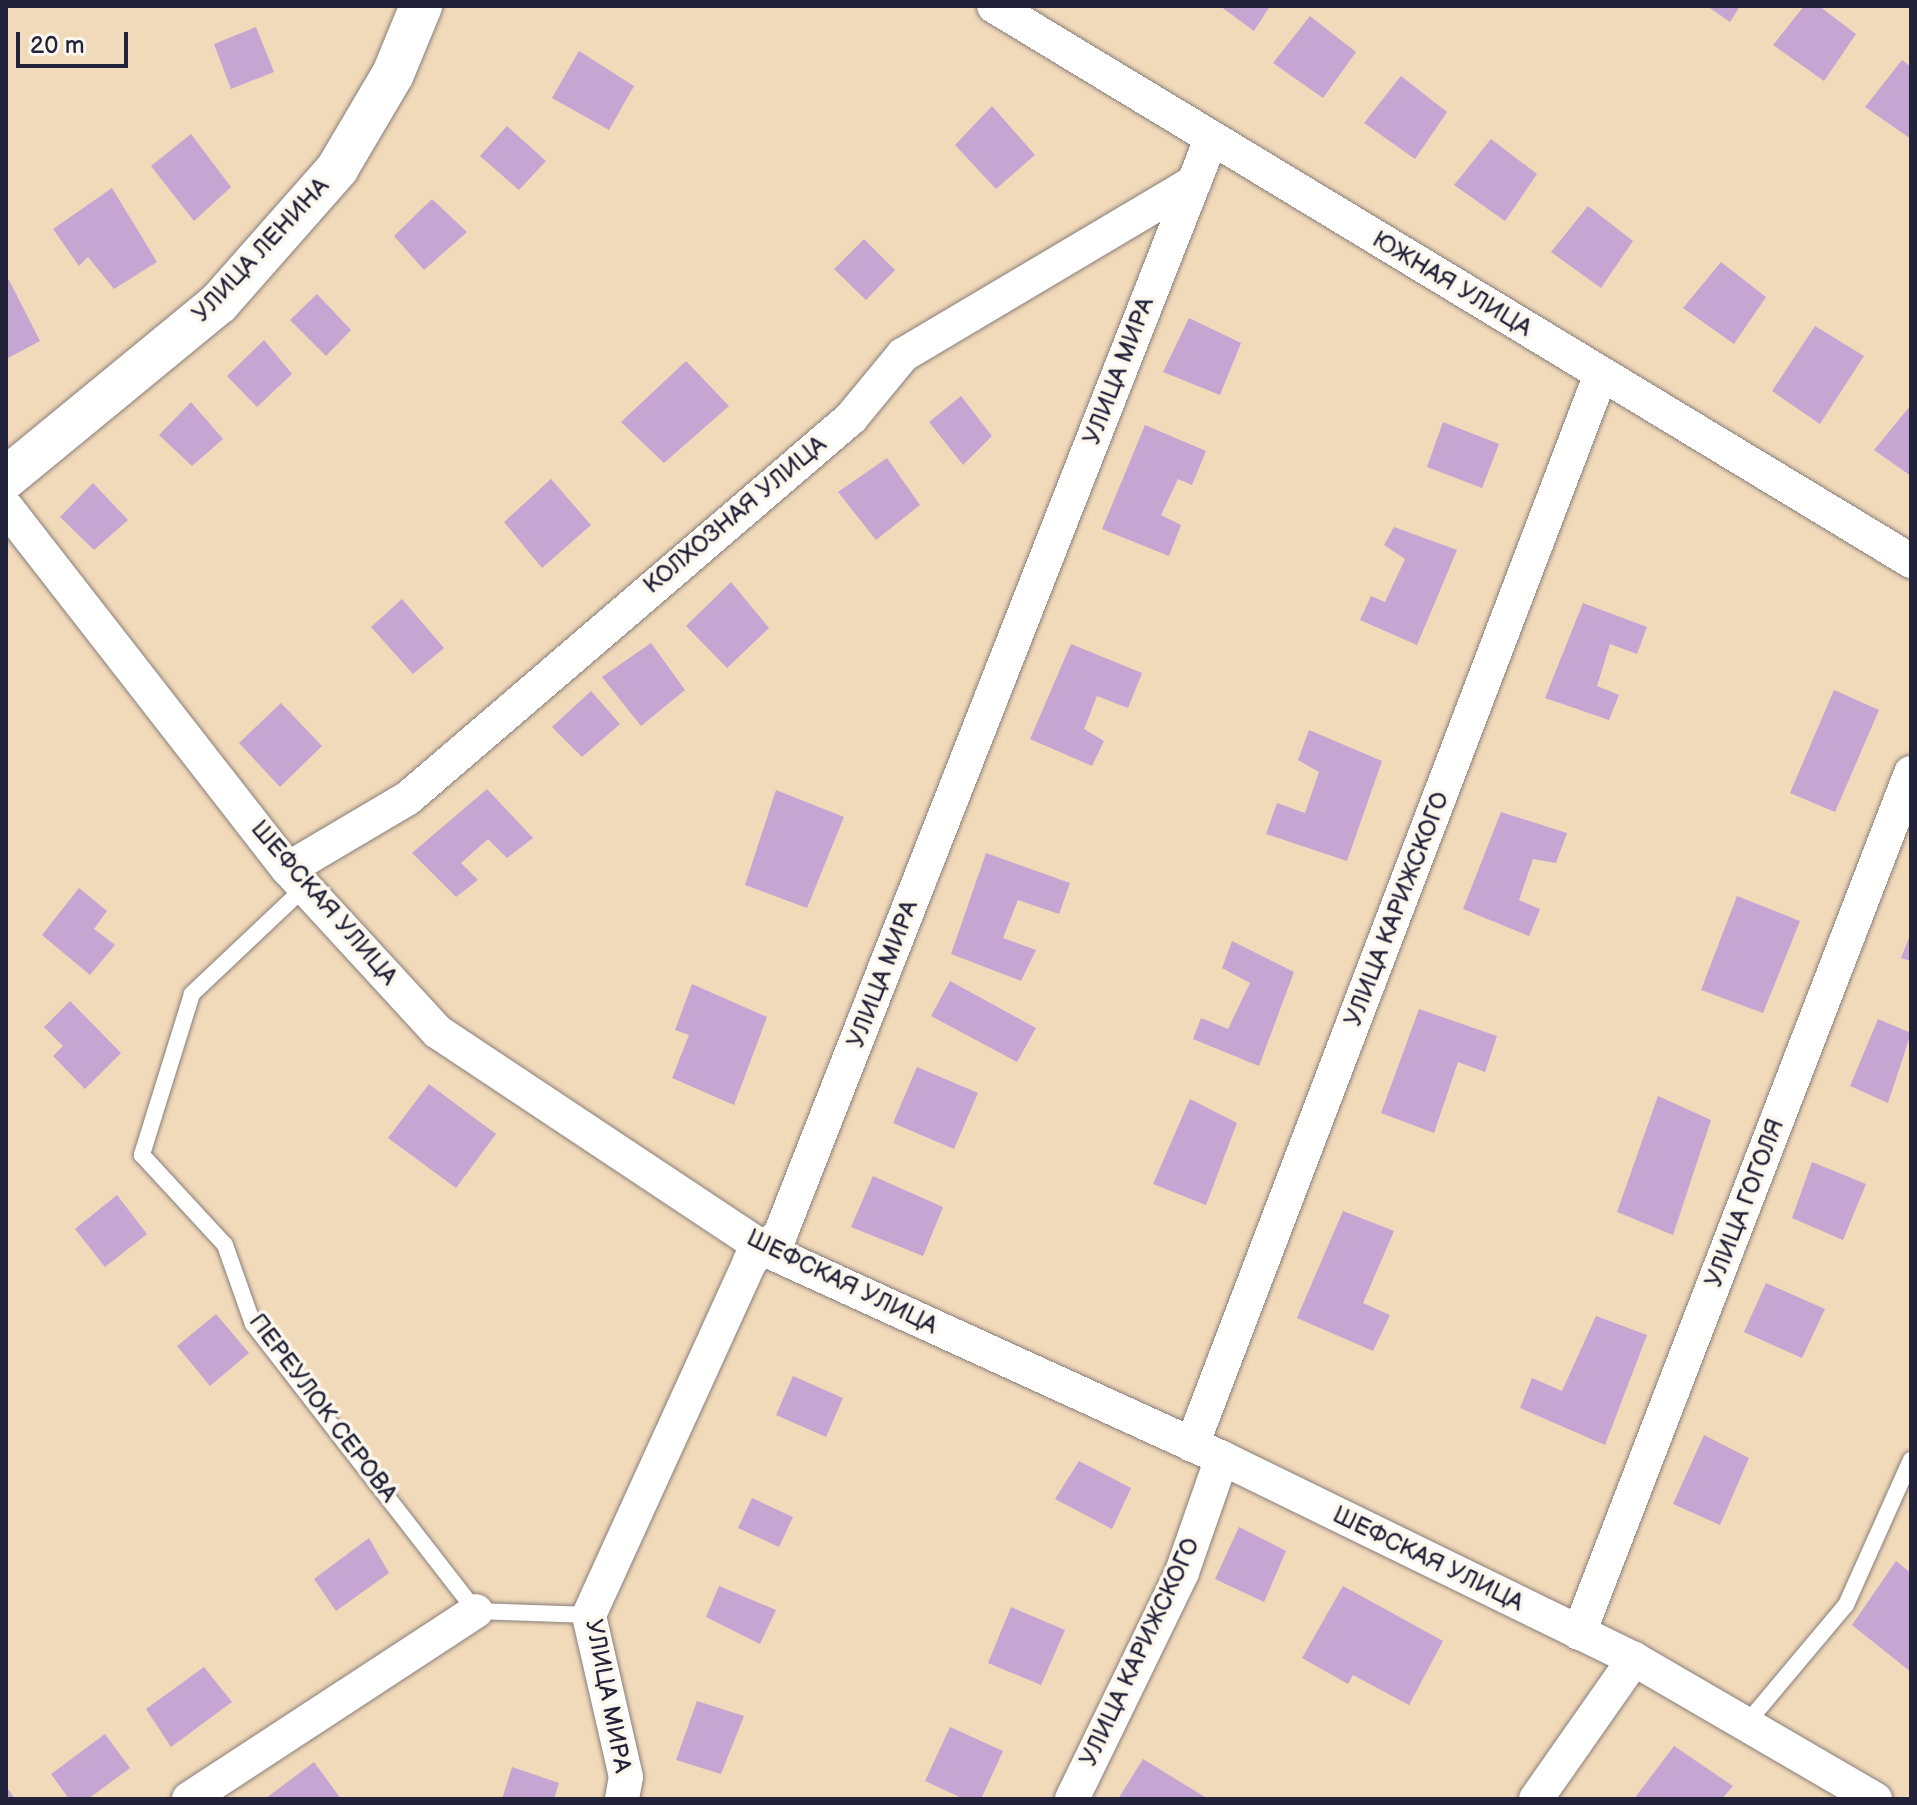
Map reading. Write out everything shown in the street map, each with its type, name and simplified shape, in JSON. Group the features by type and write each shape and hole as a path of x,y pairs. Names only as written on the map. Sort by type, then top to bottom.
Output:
{"street":[{"name":"УЛИЦА ЛЕНИНА","path":"6,478 219,303 318,191 337,169 393,74 421,6"},
{"name":"ЮЖНАЯ УЛИЦА","path":"994,6 1911,561"},
{"name":"УЛИЦА МИРА","path":"622,1799 626,1777 589,1615 750,1261 780,1235 1211,139"},
{"name":"КОЛХОЗНАЯ УЛИЦА","path":"297,878 408,798 851,418 903,355 1194,182"},
{"name":"УЛИЦА КАРИЖСКОГО","path":"1072,1799 1182,1572 1207,1452 1601,374"},
{"name":"ШЕФСКАЯ УЛИЦА","path":"6,507 297,878 438,1032 764,1249 1207,1452 1634,1659 1875,1799"},
{"name":"УЛИЦА ГОГОЛЯ","path":"1579,1633 1911,773"},
{"path":"189,1799 476,1611"},
{"path":"1536,1799 1634,1659"}],"lane":[{"name":"ПЕРЕУЛОК СЕРОВА","path":"297,878 192,994 142,1155 225,1245 253,1324 476,1611"},
{"path":"1746,1724 1846,1605 1911,1460"},
{"path":"476,1611 589,1615"}],"building":[{"path":"1220,6 1270,6 1254,31"},
{"path":"1707,6 1740,6 1730,22"},
{"path":"1804,6 1819,6 1856,34 1824,81 1773,45"},
{"path":"1310,16 1356,52 1323,98 1273,63"},
{"path":"256,27 274,72 231,89 214,44"},
{"path":"579,51 634,86 609,130 552,98"},
{"path":"1902,60 1911,67 1911,139 1865,107"},
{"path":"1401,76 1447,112 1415,159 1364,123"},
{"path":"992,106 1035,155 996,189 955,145"},
{"path":"507,126 546,161 519,190 480,156"},
{"path":"191,134 231,187 194,221 151,166"},
{"path":"1491,139 1537,174 1505,221 1454,185"},
{"path":"112,188 157,262 114,289 88,257 79,266 53,229"},
{"path":"432,199 467,232 424,270 394,236"},
{"path":"1588,206 1633,241 1601,288 1551,252"},
{"path":"864,239 895,270 866,300 834,269"},
{"path":"1721,262 1766,297 1734,344 1683,308"},
{"path":"9,280 40,341 6,359 6,281"},
{"path":"317,294 351,330 326,356 290,320"},
{"path":"1189,318 1241,343 1220,395 1163,372"},
{"path":"1815,326 1864,356 1820,424 1772,391"},
{"path":"264,340 292,374 257,407 227,376"},
{"path":"686,361 729,406 664,463 621,422"},
{"path":"961,396 992,436 963,465 929,422"},
{"path":"191,402 223,439 192,466 159,435"},
{"path":"1911,405 1911,476 1874,450"},
{"path":"1443,422 1499,444 1482,488 1427,467"},
{"path":"1145,425 1206,451 1192,485 1178,479 1161,515 1181,525 1169,556 1102,529"},
{"path":"887,458 920,505 876,540 838,492"},
{"path":"551,479 591,525 542,568 504,522"},
{"path":"93,483 128,520 94,550 60,517"},
{"path":"1394,527 1457,550 1417,645 1360,620 1371,596 1385,602 1405,559 1384,545"},
{"path":"731,582 769,628 727,668 686,626"},
{"path":"402,599 444,648 413,674 371,627"},
{"path":"1583,603 1647,627 1637,654 1610,644 1597,686 1619,695 1609,720 1545,698"},
{"path":"651,643 685,690 641,726 602,677"},
{"path":"1071,644 1142,673 1128,708 1097,696 1084,729 1104,741 1092,766 1030,739"},
{"path":"1834,690 1879,710 1835,812 1790,793"},
{"path":"591,691 620,724 582,757 552,727"},
{"path":"281,703 322,746 280,787 239,743"},
{"path":"1309,730 1382,761 1347,861 1266,834 1277,803 1305,813 1319,772 1298,760"},
{"path":"487,789 533,838 507,858 488,839 461,863 478,880 456,897 412,853"},
{"path":"776,790 844,817 807,908 745,885"},
{"path":"1501,812 1567,833 1556,863 1533,859 1519,900 1540,909 1529,936 1463,909"},
{"path":"986,853 1070,883 1059,914 1018,900 1003,938 1036,950 1021,981 951,954"},
{"path":"79,888 107,911 94,929 115,945 90,975 42,935"},
{"path":"1737,896 1800,921 1763,1013 1701,990"},
{"path":"1911,933 1911,961 1901,958"},
{"path":"1232,941 1294,972 1259,1066 1193,1039 1201,1018 1228,1029 1250,983 1222,968"},
{"path":"950,981 1036,1028 1017,1062 931,1016"},
{"path":"692,984 767,1017 734,1105 672,1078 689,1035 675,1030"},
{"path":"70,1001 121,1053 85,1089 53,1056 63,1046 44,1027"},
{"path":"1419,1009 1497,1036 1485,1072 1458,1062 1434,1133 1381,1113"},
{"path":"1878,1019 1911,1033 1888,1103 1850,1086"},
{"path":"917,1067 978,1093 954,1149 893,1123"},
{"path":"429,1084 496,1134 456,1188 388,1138"},
{"path":"1658,1096 1711,1120 1673,1235 1617,1212"},
{"path":"1190,1099 1237,1123 1206,1205 1153,1184"},
{"path":"1812,1162 1866,1184 1843,1240 1792,1218"},
{"path":"873,1176 943,1207 923,1256 851,1227"},
{"path":"117,1195 147,1234 105,1267 75,1229"},
{"path":"1343,1211 1394,1231 1363,1303 1390,1315 1373,1351 1297,1318"},
{"path":"1766,1283 1825,1309 1802,1358 1744,1332"},
{"path":"216,1314 249,1353 210,1386 177,1346"},
{"path":"1596,1316 1647,1335 1605,1445 1520,1408 1532,1378 1562,1391"},
{"path":"793,1376 843,1398 826,1437 776,1415"},
{"path":"1704,1435 1749,1458 1720,1525 1673,1504"},
{"path":"1079,1461 1131,1488 1112,1529 1055,1499"},
{"path":"752,1498 793,1517 779,1547 738,1528"},
{"path":"1239,1527 1286,1551 1264,1602 1215,1579"},
{"path":"369,1538 389,1573 336,1611 314,1579"},
{"path":"1896,1561 1911,1573 1911,1672 1852,1625"},
{"path":"719,1586 776,1610 760,1644 706,1617"},
{"path":"1343,1586 1443,1641 1409,1705 1353,1675 1348,1684 1302,1658"},
{"path":"1011,1607 1065,1630 1041,1685 988,1663"},
{"path":"204,1667 232,1702 171,1747 146,1709"},
{"path":"697,1701 744,1716 721,1774 676,1760"},
{"path":"950,1727 1003,1751 981,1799 964,1799 925,1781"},
{"path":"105,1734 130,1768 88,1799 69,1799 51,1774"},
{"path":"1674,1746 1733,1786 1722,1799 1634,1799"},
{"path":"1143,1759 1205,1797 1118,1799"},
{"path":"314,1762 341,1799 265,1799"},
{"path":"512,1767 559,1783 554,1799 502,1799"},
{"path":"6,1786 15,1799 6,1799"}]}
